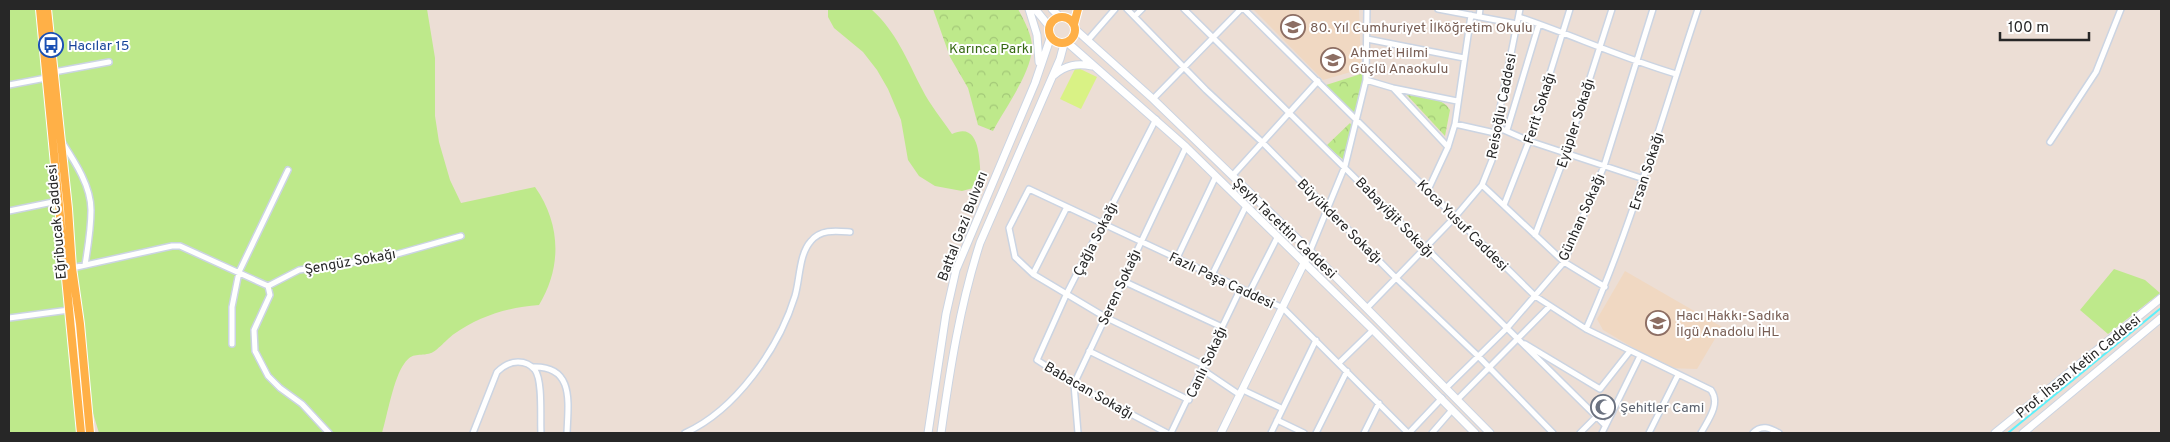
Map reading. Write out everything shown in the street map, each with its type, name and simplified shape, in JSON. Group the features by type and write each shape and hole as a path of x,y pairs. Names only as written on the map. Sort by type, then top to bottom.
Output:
{"main road":[{"name":"Eğribucak Caddesi","path":"40,9 81,433"},
{"name":"Eğribucak Caddesi","path":"47,9 90,433"},
{"path":"1074,26 1071,19 1061,13 1049,26 1051,36 1059,43 1066,44 1073,38 1078,9"}],"street":[{"path":"1029,9 1038,44 1039,72"},
{"path":"1036,9 1049,26"},
{"path":"1052,9 1061,13"},
{"path":"1088,40 1116,9"},
{"name":"Büyükdere Sokağı","path":"1127,9 1395,277 1478,356 1553,433"},
{"path":"1135,16 1142,9"},
{"name":"Babayiğit Sokağı","path":"1184,9 1605,425"},
{"path":"1153,99 1212,36 1243,9"},
{"name":"Koca Yusuf Caddesi","path":"1243,9 1535,296 1586,330 1709,388 1714,395 1715,406 1701,433"},
{"path":"1222,433 1310,251 1345,166 1366,80 1367,9"},
{"path":"1439,9 1517,24"},
{"path":"1479,17 1480,9"},
{"name":"Reisoğlu Caddesi","path":"1367,308 1455,217 1482,185 1492,160 1495,133 1520,9"},
{"name":"Ferit Sokağı","path":"1504,205 1529,141 1570,9"},
{"name":"Eyüpler Sokağı","path":"1535,235 1566,153 1612,9"},
{"name":"Günhan Sokağı","path":"1446,388 1507,328 1564,262 1604,166 1653,9"},
{"name":"Ersan Sokağı","path":"1586,330 1605,287 1644,179 1698,9"},
{"path":"2050,142 2096,72 2121,9"},
{"path":"1428,190 1448,147 1454,124 1471,15"},
{"path":"1519,17 1600,46 1637,62 1676,74"},
{"path":"1507,130 1540,24"},
{"name":"Şeyh Tacettin Caddesi","path":"1074,26 1153,99 1310,251 1490,433"},
{"name":"Battal Gazi Bulvarı","path":"928,433 946,314 956,270 1039,72 1051,36"},
{"path":"1367,39 1464,58"},
{"name":"Battal Gazi Bulvarı","path":"941,433 947,387 970,275 980,243 1066,44"},
{"name":"Şeyh Tacettin Caddesi","path":"1066,44 1095,66 1186,147 1442,398 1475,433"},
{"path":"54,72 109,62"},
{"path":"1052,77 1062,68 1073,65 1095,66"},
{"path":"9,85 46,78"},
{"path":"1366,80 1393,88 1457,101"},
{"path":"1232,176 1318,81"},
{"path":"1393,88 1448,147"},
{"name":"Çağla Sokağı","path":"1037,360 1067,293 1156,119"},
{"path":"1454,124 1495,133"},
{"path":"1497,126 1529,141 1644,179"},
{"path":"60,139 76,163 87,189 91,208 85,265"},
{"name":"Seren Sokağı","path":"1078,433 1074,384 1186,147"},
{"path":"232,344 232,307 239,272 288,170"},
{"path":"1177,258 1216,176"},
{"path":"1482,185 1564,262 1605,287"},
{"name":"Fazlı Paşa Caddesi","path":"1033,274 1015,257 1009,228 1029,189 1102,225 1177,258 1240,290 1283,308 1409,433"},
{"path":"9,211 58,201"},
{"path":"1212,275 1246,206"},
{"path":"1067,207 1033,274 1105,317 1203,367 1242,392 1281,408"},
{"path":"685,433 709,419 746,384 758,368 784,326 809,242 822,233 833,230 850,232"},
{"name":"Şengüz Sokağı","path":"268,286 299,270 383,258 462,236"},
{"path":"1249,293 1278,236"},
{"path":"72,268 172,246 180,246 268,286 270,295 254,330 255,351 268,376 280,388 302,404 329,433"},
{"path":"1122,282 1222,327"},
{"name":"Canlı Sokağı","path":"1171,433 1189,400 1240,290"},
{"name":"Prof. İhsan Ketin Caddesi","path":"1995,433 2161,298"},
{"path":"1457,400 1550,306"},
{"path":"9,318 69,310"},
{"name":"Prof. İhsan Ketin Caddesi","path":"2022,433 2161,318"},
{"path":"1339,362 1373,330"},
{"path":"1518,339 1600,389 1630,352"},
{"path":"1271,433 1281,408 1316,340"},
{"path":"1089,351 1189,400"},
{"path":"1602,433 1640,356"},
{"name":"Babacan Sokağı","path":"1037,360 1074,384 1167,433"},
{"path":"473,433 497,372 502,367 515,362 551,369 562,378 569,397 567,433"},
{"path":"532,366 538,376 541,433"},
{"path":"1316,433 1347,371"},
{"path":"1649,433 1678,375"},
{"path":"1409,433 1442,398"},
{"path":"1364,433 1379,403"},
{"path":"1432,433 1452,410"},
{"path":"1580,433 1596,418"},
{"path":"1277,420 1304,433"},
{"path":"1753,433 1761,428 1770,428 1779,433"}],"shaded area":[{"path":"1253,9 1359,9 1361,69 1323,80"},
{"name":"Hacı Hakkı-Sadıka İlgü Anadolu İHL","path":"1625,271 1722,327 1697,369 1668,368 1603,330 1597,319"}],"green space":[{"path":"9,9 427,9 435,58 435,116 439,142 450,180 461,203 535,187 544,201 550,216 554,231 555,261 552,276 539,305 506,310 484,317 454,334 433,352 410,357 400,370 397,378 382,433 99,433 78,364 84,433 9,433"},
{"path":"828,9 871,9 880,18 894,36 925,95 952,134 961,131 968,133 977,144 981,178 973,188 962,191 935,186 919,176 908,160 901,120 888,89 877,70 863,52 834,28 828,17"},
{"name":"Karınca Parkı","path":"933,9 1018,9 1023,18 1031,39 1030,59 1022,80 993,131 978,125 968,88 950,57"},
{"path":"1076,67 1097,77 1081,109 1060,99"},
{"path":"1364,73 1364,84 1356,115 1326,85"},
{"path":"1406,94 1436,99 1447,106 1450,110 1445,136"},
{"path":"1350,123 1352,126 1344,160 1326,146"},
{"path":"2114,269 2145,280 2160,293 2108,334 2080,310"}],"waterway":[{"path":"2008,433 2161,308"}],"place":[{"name":"80. Yıl Cumhuriyet İlköğretim Okulu","path":"1293,27"},
{"name":"Hacılar 15","path":"51,45"},
{"name":"Ahmet Hilmi Güçlü Anaokulu","path":"1333,60"},
{"name":"Hacı Hakkı-Sadıka İlgü Anadolu İHL","path":"1658,323"},
{"name":"Şehitler Cami","path":"1603,407"}]}
